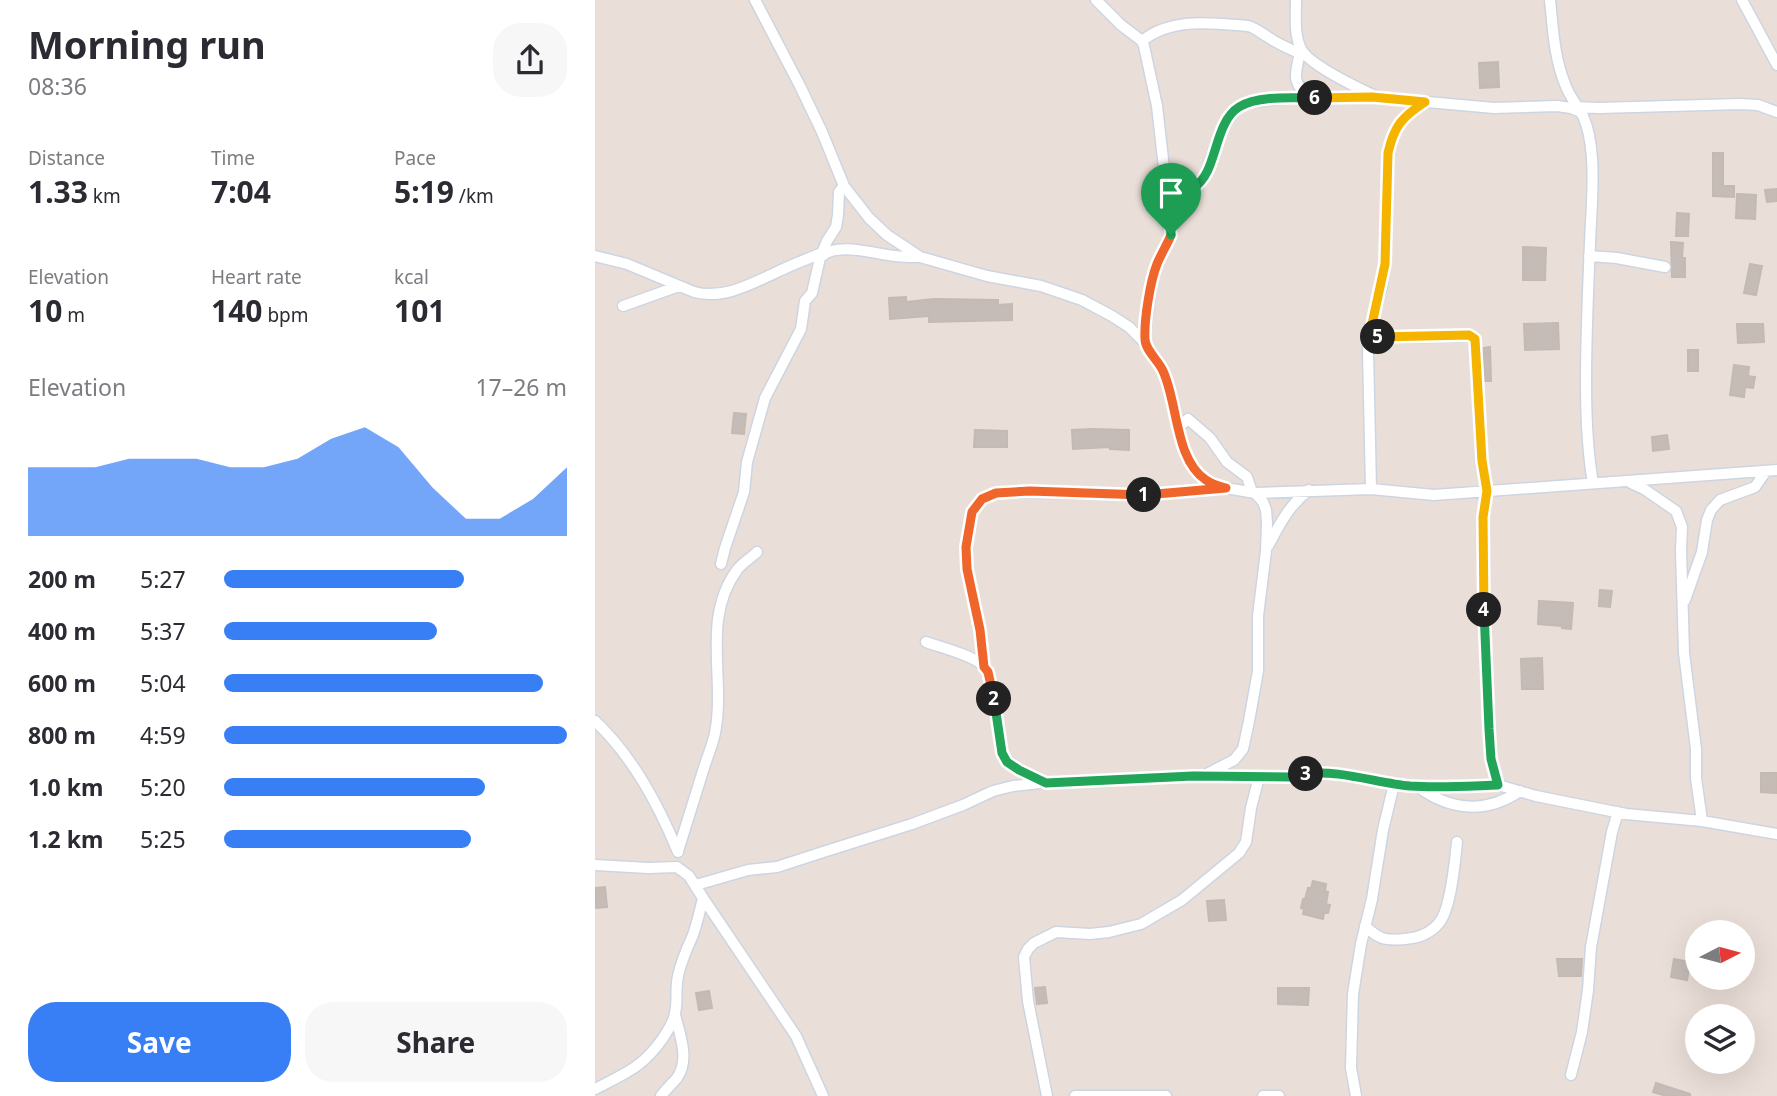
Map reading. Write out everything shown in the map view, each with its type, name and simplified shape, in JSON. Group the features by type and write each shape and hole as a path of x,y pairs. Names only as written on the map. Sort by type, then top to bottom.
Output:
{"street":[{"path":"755,0 800,86 844,186 862,210 887,235 920,257"},
{"path":"1095,0 1142,41 1157,106 1171,235 1156,268 1148,304 1145,342"},
{"path":"1296,0 1297,36 1302,54 1296,80 1303,93 1311,98"},
{"path":"1550,0 1558,64 1565,86 1588,129 1592,157 1585,322 1586,429 1593,482"},
{"path":"1742,0 1777,65"},
{"path":"1142,41 1166,28 1180,25 1206,23 1248,26 1377,97"},
{"path":"1168,195 1196,187 1203,178 1222,128 1238,107 1288,97 1377,97 1494,108 1557,106 1579,110 1740,104 1758,105 1777,112"},
{"path":"1371,489 1369,338 1385,264 1388,153 1398,124 1425,102"},
{"path":"721,564 744,492 747,462 765,398 801,329 805,302 812,293 821,256 836,227 839,192 844,186"},
{"path":"595,256 627,264 705,295 729,292 796,262 838,249 920,257 988,276 1041,286 1082,300 1121,322 1145,342 1163,369 1189,462 1207,481 1226,488 1253,492 1371,489 1434,495 1771,471"},
{"path":"1589,256 1665,267"},
{"path":"623,306 679,286"},
{"path":"1369,338 1473,337 1477,355 1482,461 1487,491 1483,517 1491,759 1498,785"},
{"path":"1179,427 1188,419 1195,423 1223,457 1247,477 1253,492 1263,502 1266,510 1266,548 1258,616 1258,671 1245,741 1243,749 1234,760 1203,776"},
{"path":"1683,606 1702,552 1711,510 1720,500 1755,487 1771,471"},
{"path":"1629,482 1676,510 1680,517 1683,653 1696,748 1696,778 1702,821"},
{"path":"984,667 980,630 967,569 966,547 972,512 982,499 996,493 1009,492 1149,495 1226,488"},
{"path":"1266,548 1292,505 1309,490"},
{"path":"678,851 715,733 719,702 715,645 722,605 738,569 757,552"},
{"path":"926,642 968,657 984,667 992,687 1002,753 1007,762 1046,783"},
{"path":"595,721 609,734 643,782 658,808 685,871 796,1036 823,1096"},
{"path":"696,885 748,870 777,867 963,805 993,791 1046,783 1203,776 1290,777 1325,772 1417,786 1498,785 1618,812 1702,821 1777,834"},
{"path":"1047,1096 1028,1001 1024,957 1028,949 1056,932 1090,934 1141,924 1182,900 1239,853 1246,842 1259,777"},
{"path":"1356,1096 1351,1068 1351,1018 1357,964 1394,784"},
{"path":"1417,786 1443,802 1478,807 1508,800 1520,791"},
{"path":"1571,1075 1582,1032 1591,947 1618,812"},
{"path":"1365,926 1377,937 1391,940 1422,936 1439,923 1449,895 1457,842"},
{"path":"595,865 677,867 685,871"},
{"path":"595,1089 624,1075 651,1055 667,1032 675,1015 678,975 703,898"},
{"path":"661,1096 678,1076 684,1062 683,1044 675,1015"},
{"path":"1075,1096 1166,1096"},
{"path":"1263,1096 1279,1096"}],"building":[{"path":"1498,62 1499,87 1480,88 1479,63"},
{"path":"1713,153 1723,153 1723,186 1734,186 1734,197 1713,196"},
{"path":"1777,189 1777,201 1767,202 1765,190"},
{"path":"1737,194 1756,195 1755,219 1736,218"},
{"path":"1677,213 1689,214 1688,236 1676,236"},
{"path":"1671,242 1683,243 1685,277 1672,277"},
{"path":"1523,247 1546,248 1545,280 1523,280"},
{"path":"1750,264 1762,266 1756,295 1744,293"},
{"path":"906,297 906,302 934,299 998,300 998,305 1012,304 1012,320 929,322 929,316 890,319 889,298"},
{"path":"1558,323 1559,349 1525,350 1524,324"},
{"path":"1737,324 1763,324 1764,342 1738,343"},
{"path":"1490,347 1491,381 1485,381 1483,348"},
{"path":"1688,350 1698,350 1698,371 1688,371"},
{"path":"1734,365 1749,367 1748,376 1755,377 1753,388 1745,387 1744,397 1730,395"},
{"path":"734,413 746,414 744,434 732,433"},
{"path":"975,430 1007,431 1007,447 974,447"},
{"path":"1072,430 1129,430 1129,450 1110,447 1073,449"},
{"path":"1667,435 1669,449 1653,451 1652,437"},
{"path":"1600,590 1612,591 1610,607 1599,606"},
{"path":"1539,601 1573,603 1571,629 1538,624"},
{"path":"1542,658 1543,689 1522,689 1521,659"},
{"path":"1761,773 1777,773 1777,793 1761,792"},
{"path":"1313,881 1326,884 1326,904 1330,905 1323,919 1303,914 1304,909 1301,908"},
{"path":"605,887 607,907 595,908 595,888"},
{"path":"1224,900 1226,920 1209,921 1207,901"},
{"path":"1557,959 1582,959 1581,976 1559,976"},
{"path":"1674,959 1685,961 1685,980 1671,977"},
{"path":"1045,987 1047,1003 1037,1004 1035,988"},
{"path":"1278,988 1309,988 1308,1005 1278,1004"},
{"path":"709,991 712,1008 699,1010 696,993"},
{"path":"1656,1083 1690,1096 1666,1096 1653,1092"}],"route":[{"path":"1288,97 1372,97 1425,102 1398,124 1391,138 1388,153 1385,264 1369,338 1469,335 1475,339 1482,461 1487,491 1483,517 1489,729 1491,759 1498,785 1411,786 1325,772 1290,777 1193,776 1046,783 1007,762 1002,753 992,687 984,667 980,630 967,569 966,547 972,512 982,499 996,493 1030,491 1149,495 1226,488 1207,481 1189,462 1163,369 1145,342 1148,304 1156,268 1171,235 1168,195 1196,187 1211,160 1222,128 1238,107 1252,102 1288,97"}]}
